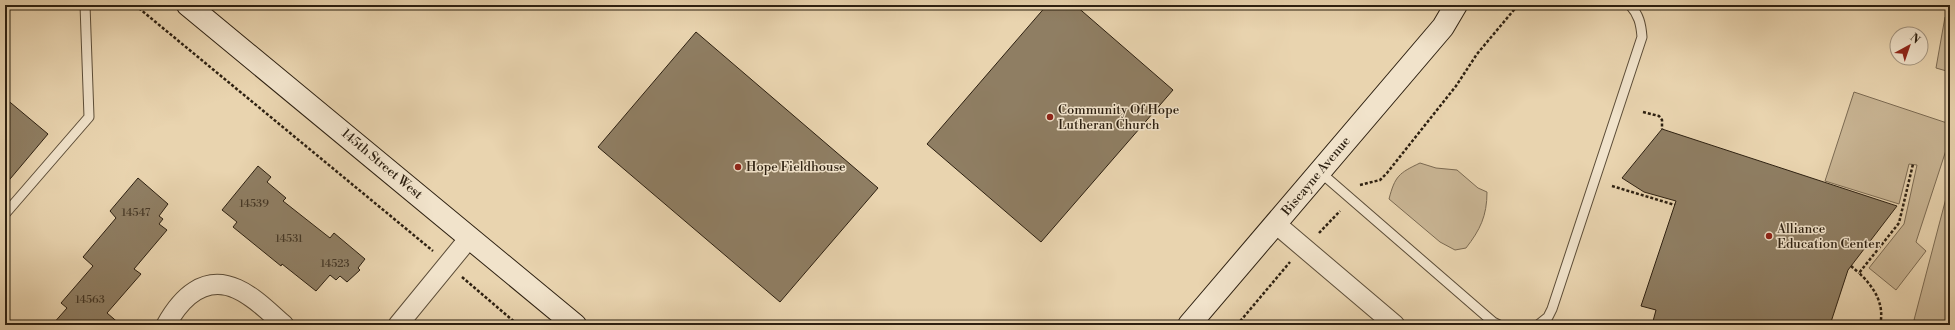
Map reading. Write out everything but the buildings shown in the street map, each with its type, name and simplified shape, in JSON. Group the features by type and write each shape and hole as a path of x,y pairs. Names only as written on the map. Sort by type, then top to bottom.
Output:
{"street":[{"name":"145th Street West","path":"188,5 575,325"},
{"name":"Biscayne Avenue","path":"1189,325 1443,27 1456,5"},
{"name":"Biscayne Avenue","path":"1443,27 1470,5"},
{"path":"1276,224 1395,325"},
{"path":"398,325 470,237"},
{"path":"166,325 175,308 182,300 204,287 215,286 237,289 249,296 284,325"}],"lane":[{"path":"5,214 89,117 85,5"},
{"path":"1538,325 1548,317 1552,309 1642,37 1641,23 1636,12 1630,5"},
{"path":"1320,172 1487,316 1500,325"}],"path":[{"path":"135,5 432,250"},
{"path":"1237,325 1303,247 1326,228 1360,185 1380,180 1387,173 1456,86 1477,54 1518,5"},
{"path":"1643,112 1659,116 1662,120 1662,129"},
{"path":"1859,273 1899,223 1913,164"},
{"path":"1612,186 1646,195 1675,205"},
{"path":"1851,266 1870,284 1877,296 1881,309 1880,325"},
{"path":"463,278 518,325"}],"shaded area":[{"path":"1945,17 1950,18 1950,72 1936,68"},
{"path":"1854,92 1950,124 1950,138 1916,242 1926,251 1896,290 1869,268 1904,224 1917,165 1909,164 1899,204 1825,181"},
{"path":"1420,163 1436,168 1457,170 1478,188 1487,192 1486,208 1482,222 1466,248 1455,250 1440,242 1389,199 1393,185 1399,176"},
{"path":"1950,183 1950,325 1931,325 1914,320"}],"place":[{"name":"Community Of Hope Lutheran Church","path":"1050,117"},
{"name":"Hope Fieldhouse","path":"738,167"},
{"name":"Alliance Education Center","path":"1769,236"}]}
